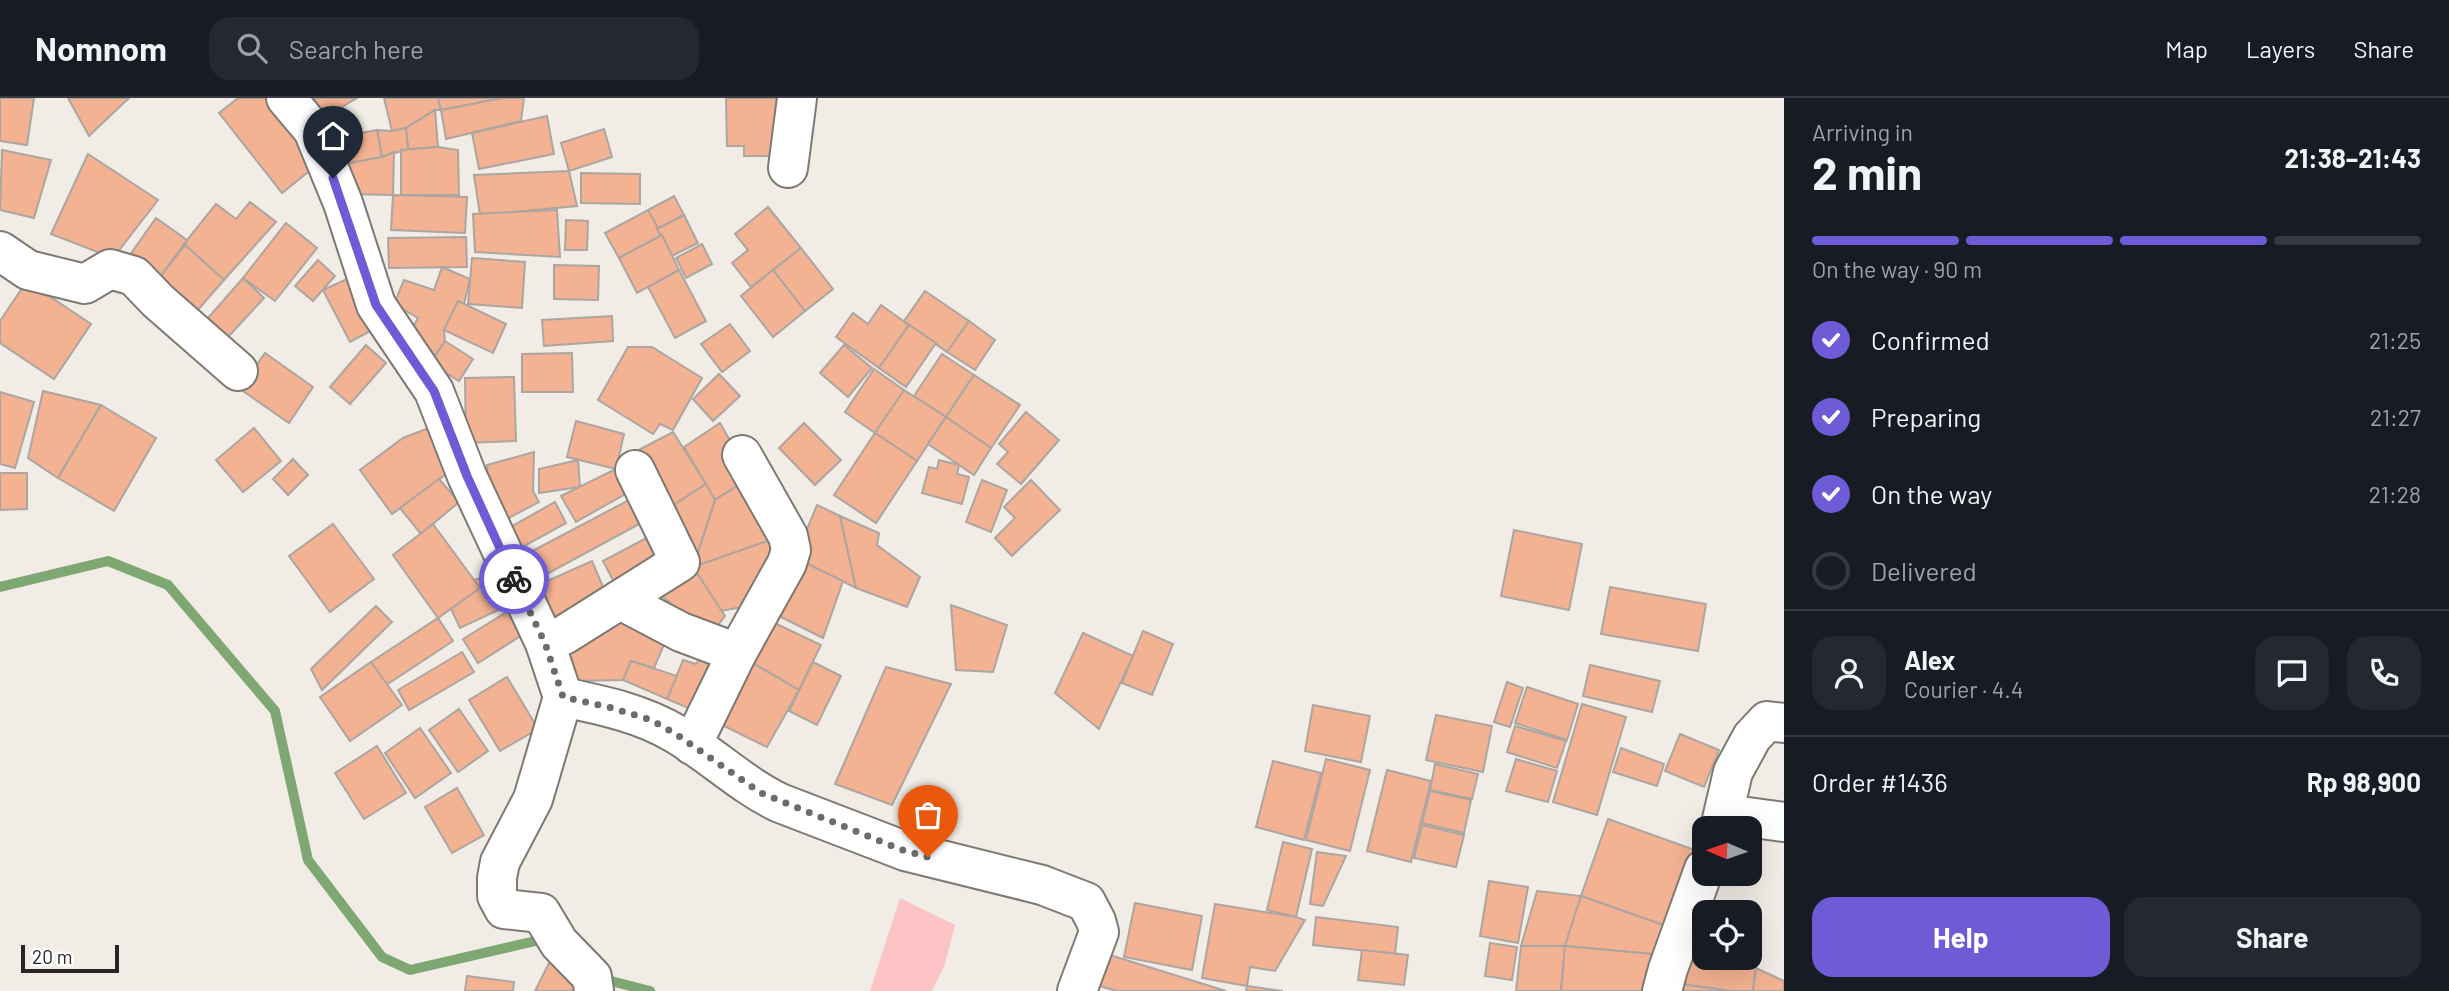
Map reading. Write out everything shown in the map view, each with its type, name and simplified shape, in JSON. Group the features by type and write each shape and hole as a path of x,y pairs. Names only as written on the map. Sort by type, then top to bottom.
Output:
{"street":[{"path":"286,98 313,130 343,203 376,305 434,391 467,476 545,643 563,697 533,799 500,862 497,896 505,909 541,913 559,943 593,984"},
{"path":"788,168 797,98"},
{"path":"0,251 27,270 85,284 110,269 134,276 158,301 238,371"},
{"path":"692,745 737,653 787,563 791,550 788,536 742,455"},
{"path":"545,643 564,635 680,562 635,470"},
{"path":"620,600 681,632 737,653"},
{"path":"563,697 651,720 780,803 905,851 1042,885 1086,902 1099,932 1077,991"},
{"path":"1723,816 1733,772 1752,737 1767,721 1784,723"},
{"path":"1762,822 1784,822"},
{"path":"1662,991 1698,886"}],"shaded area":[{"path":"900,898 955,925 944,967 932,991 870,991"}],"building":[{"path":"0,98 34,98 27,145 0,141"},
{"path":"68,98 129,98 89,136"},
{"path":"238,98 266,98 318,164 282,193 219,113"},
{"path":"314,98 357,98 325,117"},
{"path":"384,98 438,98 441,110 435,110 406,128 392,131"},
{"path":"438,98 503,98 441,110"},
{"path":"503,98 524,98 521,121 446,139 441,110"},
{"path":"726,98 782,98 783,156 744,156 744,146 727,146"},
{"path":"435,110 438,147 408,149 406,128"},
{"path":"547,116 554,154 479,169 472,133"},
{"path":"406,128 408,149 382,157 377,130"},
{"path":"604,129 612,157 569,171 561,143"},
{"path":"377,130 382,157 345,164 340,137"},
{"path":"438,147 458,150 459,195 401,195 401,150"},
{"path":"2,150 51,160 34,218 0,210"},
{"path":"394,152 393,195 346,194 345,164"},
{"path":"88,154 158,200 113,258 51,234"},
{"path":"569,171 577,206 480,215 474,175"},
{"path":"581,173 640,174 640,204 581,203"},
{"path":"393,195 467,197 465,233 391,230"},
{"path":"674,196 684,215 657,229 648,210"},
{"path":"250,202 276,222 224,280 185,245 216,204 236,219"},
{"path":"768,207 801,248 751,287 732,263 748,250 735,234"},
{"path":"557,210 560,257 475,252 473,214"},
{"path":"648,210 662,235 619,258 605,233"},
{"path":"684,215 698,243 672,256 657,229"},
{"path":"156,218 187,240 157,281 127,259"},
{"path":"566,220 588,221 587,250 565,250"},
{"path":"286,223 317,248 275,301 243,278"},
{"path":"662,235 679,270 637,293 619,258"},
{"path":"466,237 467,267 389,268 388,238"},
{"path":"702,244 712,264 686,278 676,258"},
{"path":"185,245 224,280 196,312 157,281"},
{"path":"801,248 833,289 805,311 773,270"},
{"path":"472,258 525,262 522,308 468,304"},
{"path":"318,260 335,276 313,301 295,286"},
{"path":"554,265 599,266 598,300 554,299"},
{"path":"442,267 470,279 464,304 458,301 444,330 445,341 435,356 409,334 418,318 394,304 404,280 434,290"},
{"path":"679,270 706,321 675,338 648,287"},
{"path":"773,270 805,311 773,337 741,296"},
{"path":"243,278 264,298 228,337 208,318"},
{"path":"349,278 376,328 350,342 323,290"},
{"path":"27,281 91,324 54,379 0,343 0,321"},
{"path":"925,291 969,321 947,352 904,321"},
{"path":"458,301 506,324 493,353 444,330"},
{"path":"881,305 909,325 879,368 836,337 853,313 868,324"},
{"path":"612,316 613,341 544,346 542,320"},
{"path":"969,321 995,340 975,370 947,352"},
{"path":"730,324 750,351 722,372 701,344"},
{"path":"909,325 936,343 906,387 879,368"},
{"path":"445,341 473,359 459,381 431,363"},
{"path":"366,345 386,363 350,404 330,387"},
{"path":"844,345 872,368 848,397 820,373"},
{"path":"628,347 652,347 702,378 673,430 660,424 653,434 598,400"},
{"path":"265,353 313,387 289,423 240,389"},
{"path":"572,353 573,392 522,392 522,354"},
{"path":"942,354 974,375 946,417 914,396"},
{"path":"874,369 904,390 875,433 845,412"},
{"path":"719,374 740,396 713,421 693,399"},
{"path":"974,375 1020,405 991,448 946,417"},
{"path":"514,377 516,441 466,443 465,378"},
{"path":"904,390 946,417 917,461 875,433"},
{"path":"43,391 101,405 58,478 28,458"},
{"path":"0,392 34,402 15,468 0,464"},
{"path":"101,405 156,438 114,511 58,478"},
{"path":"1026,412 1059,440 1021,484 997,464 1008,452 999,444"},
{"path":"946,417 991,448 974,475 928,444"},
{"path":"576,421 624,434 616,469 567,457"},
{"path":"720,423 751,477 715,500 684,447"},
{"path":"804,423 841,460 815,485 779,448"},
{"path":"439,424 456,467 392,514 360,470 403,438"},
{"path":"254,428 281,461 243,492 216,460"},
{"path":"673,432 706,484 663,512 631,454"},
{"path":"875,433 917,461 876,523 834,495"},
{"path":"534,452 533,491 539,502 501,522 488,496 487,465"},
{"path":"293,459 308,475 288,495 273,479"},
{"path":"578,460 580,487 539,493 539,469"},
{"path":"939,460 959,465 957,474 969,477 962,504 922,493 929,467 937,469"},
{"path":"620,464 634,489 576,522 561,496 616,469"},
{"path":"0,473 27,473 27,509 0,510"},
{"path":"751,477 782,536 693,567 715,500"},
{"path":"439,479 459,502 421,534 400,508"},
{"path":"982,480 1007,490 991,532 966,522"},
{"path":"1031,480 1060,510 1012,556 995,538 1015,518 1004,507"},
{"path":"706,484 715,500 693,567 663,512"},
{"path":"629,500 641,523 536,580 523,556"},
{"path":"555,502 566,523 519,549 507,529"},
{"path":"817,505 840,516 856,588 795,558"},
{"path":"840,516 879,533 877,545 920,577 907,607 856,588"},
{"path":"333,524 374,579 330,612 289,556"},
{"path":"433,524 480,588 438,618 393,555"},
{"path":"1514,530 1582,544 1569,610 1501,596"},
{"path":"650,536 665,564 618,590 603,561"},
{"path":"782,536 753,605 721,611 693,567"},
{"path":"795,558 843,581 823,638 767,610"},
{"path":"592,561 608,599 553,623 536,586"},
{"path":"693,567 725,616 709,637 655,590"},
{"path":"498,573 507,606 460,628 451,609 480,588 474,580"},
{"path":"1610,587 1706,604 1698,651 1601,634"},
{"path":"951,605 1007,625 993,672 956,670"},
{"path":"376,606 392,622 322,690 311,669"},
{"path":"513,608 527,632 478,663 463,639"},
{"path":"638,615 668,635 654,668 631,661 623,680 572,681 561,643"},
{"path":"438,618 453,641 386,685 371,662"},
{"path":"766,619 821,645 799,690 744,658"},
{"path":"1143,631 1173,644 1152,695 1122,683"},
{"path":"1083,633 1133,656 1099,729 1055,693"},
{"path":"708,647 726,657 700,713 667,699 683,660 696,664"},
{"path":"462,652 474,672 409,710 398,690"},
{"path":"744,658 799,690 767,747 708,718"},
{"path":"631,661 677,676 667,699 623,680"},
{"path":"371,662 402,705 350,741 320,697"},
{"path":"813,662 841,676 817,725 789,711"},
{"path":"1590,665 1660,681 1652,712 1583,696"},
{"path":"886,667 951,684 892,805 835,784"},
{"path":"507,677 538,729 500,751 469,700"},
{"path":"1507,682 1523,688 1510,727 1494,722"},
{"path":"1527,687 1578,704 1567,740 1515,723"},
{"path":"1582,704 1626,717 1597,815 1553,802"},
{"path":"1313,705 1370,716 1361,762 1305,751"},
{"path":"459,709 488,751 458,772 429,730"},
{"path":"1436,715 1492,726 1483,772 1426,760"},
{"path":"1515,726 1566,741 1557,768 1507,752"},
{"path":"420,728 451,773 415,798 385,753"},
{"path":"1680,734 1719,750 1704,787 1665,771"},
{"path":"377,746 406,793 364,819 335,773"},
{"path":"1621,748 1664,764 1657,786 1613,772"},
{"path":"1326,759 1370,770 1350,851 1306,840"},
{"path":"1516,759 1557,771 1548,802 1506,791"},
{"path":"1273,761 1321,773 1304,840 1256,827"},
{"path":"1435,764 1478,774 1472,799 1430,790"},
{"path":"1387,770 1431,781 1411,862 1367,851"},
{"path":"457,788 484,835 452,853 425,807"},
{"path":"1430,791 1471,800 1464,833 1422,823"},
{"path":"1608,819 1692,849 1692,859 1669,927 1581,896"},
{"path":"1422,825 1464,835 1456,867 1414,858"},
{"path":"1283,842 1312,849 1296,917 1267,910"},
{"path":"1317,852 1346,856 1323,906 1310,904"},
{"path":"1489,881 1528,887 1518,943 1480,936"},
{"path":"1537,891 1581,896 1565,946 1521,946"},
{"path":"1581,896 1669,927 1652,954 1565,946"},
{"path":"1135,903 1202,916 1192,970 1124,957"},
{"path":"1215,904 1305,920 1275,971 1250,967 1247,986 1202,978"},
{"path":"1316,917 1398,927 1395,954 1313,945"},
{"path":"1692,936 1692,970 1756,970 1753,991 1731,991 1674,983"},
{"path":"559,943 582,991 535,991"},
{"path":"1490,943 1517,947 1512,980 1485,976"},
{"path":"1521,946 1565,946 1561,991 1516,991"},
{"path":"1565,946 1652,954 1647,991 1561,991"},
{"path":"1362,950 1408,955 1404,985 1358,980"},
{"path":"1097,951 1226,991 1116,991 1087,982"},
{"path":"1756,970 1784,981 1784,991 1753,991"},
{"path":"467,976 514,982 513,991 465,991"},
{"path":"1674,983 1731,991 1673,991"},
{"path":"1247,986 1283,991 1246,991"}],"waterway":[{"path":"0,587 108,561 168,585 275,711 308,860 382,957 410,970 548,938"},
{"path":"603,972 611,981 650,991"}],"way so far":[{"path":"514,579 545,643 563,697 651,720 780,803 905,851 928,857"}],"route":[{"path":"333,178 376,305 434,391 467,476 514,579"}]}
